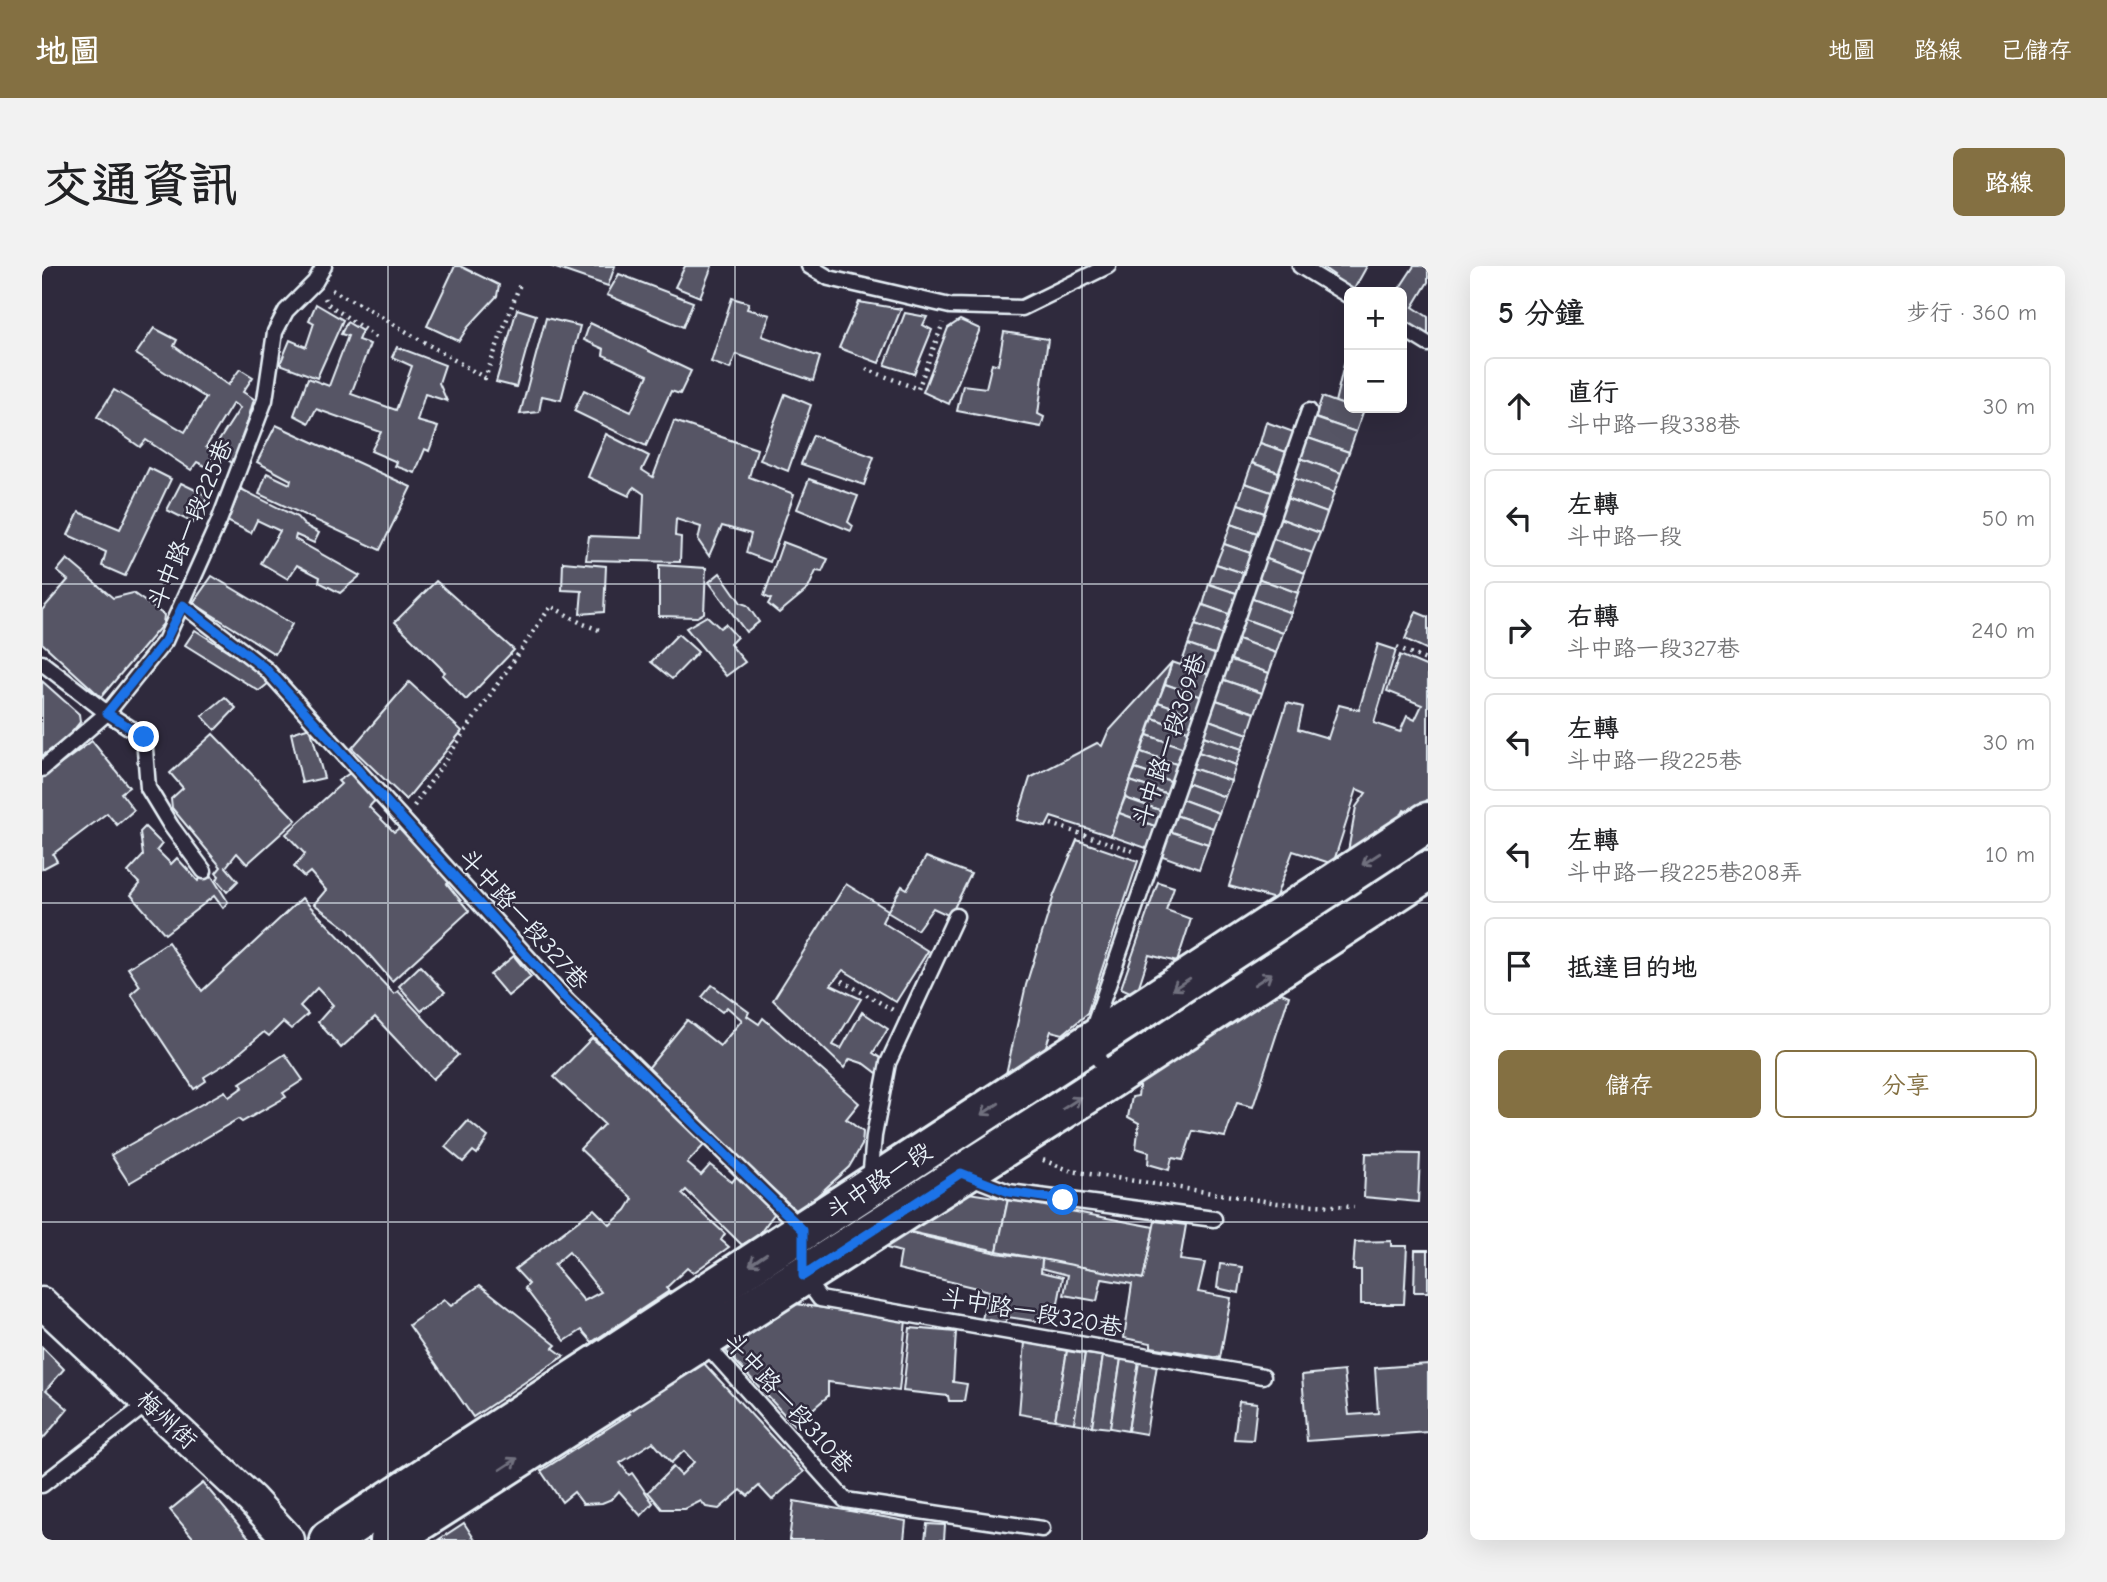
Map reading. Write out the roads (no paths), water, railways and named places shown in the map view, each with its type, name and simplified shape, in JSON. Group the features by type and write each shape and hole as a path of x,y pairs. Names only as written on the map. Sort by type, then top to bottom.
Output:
{"main road":[{"name":"斗中路一段","path":"329,1540 460,1475 691,1326 803,1230 1428,822"},
{"name":"斗中路一段","path":"691,1326 803,1276 1428,871"},
{"name":"斗中路一段","path":"390,1540 460,1475"}],"street":[{"name":"梅州街","path":"42,1303 251,1499 289,1540"}],"lane":[{"name":"斗中路一段225巷","path":"42,769 107,713 165,641 219,521 265,400 275,332 286,311 315,282 324,266"},
{"path":"809,266 829,278 950,306 1022,308 1108,266"},
{"path":"1300,266 1344,293"},
{"path":"1407,331 1428,344"},
{"name":"斗中路一段369巷","path":"1087,1045 1309,411"},
{"name":"斗中路一段327巷","path":"183,605 266,669 566,999 803,1230"},
{"path":"42,663 107,713 144,737 148,788 171,827 204,871"},
{"path":"869,1188 874,1136 888,1063 956,916"},
{"path":"1087,1045 1113,1077"},
{"path":"961,1173 1009,1192 1214,1219"},
{"path":"803,1230 803,1276"},
{"name":"斗中路一段320巷","path":"803,1276 820,1298 1263,1376"},
{"name":"斗中路一段310巷","path":"691,1326 845,1500 1042,1529"},
{"path":"42,1485 148,1403"}]}
